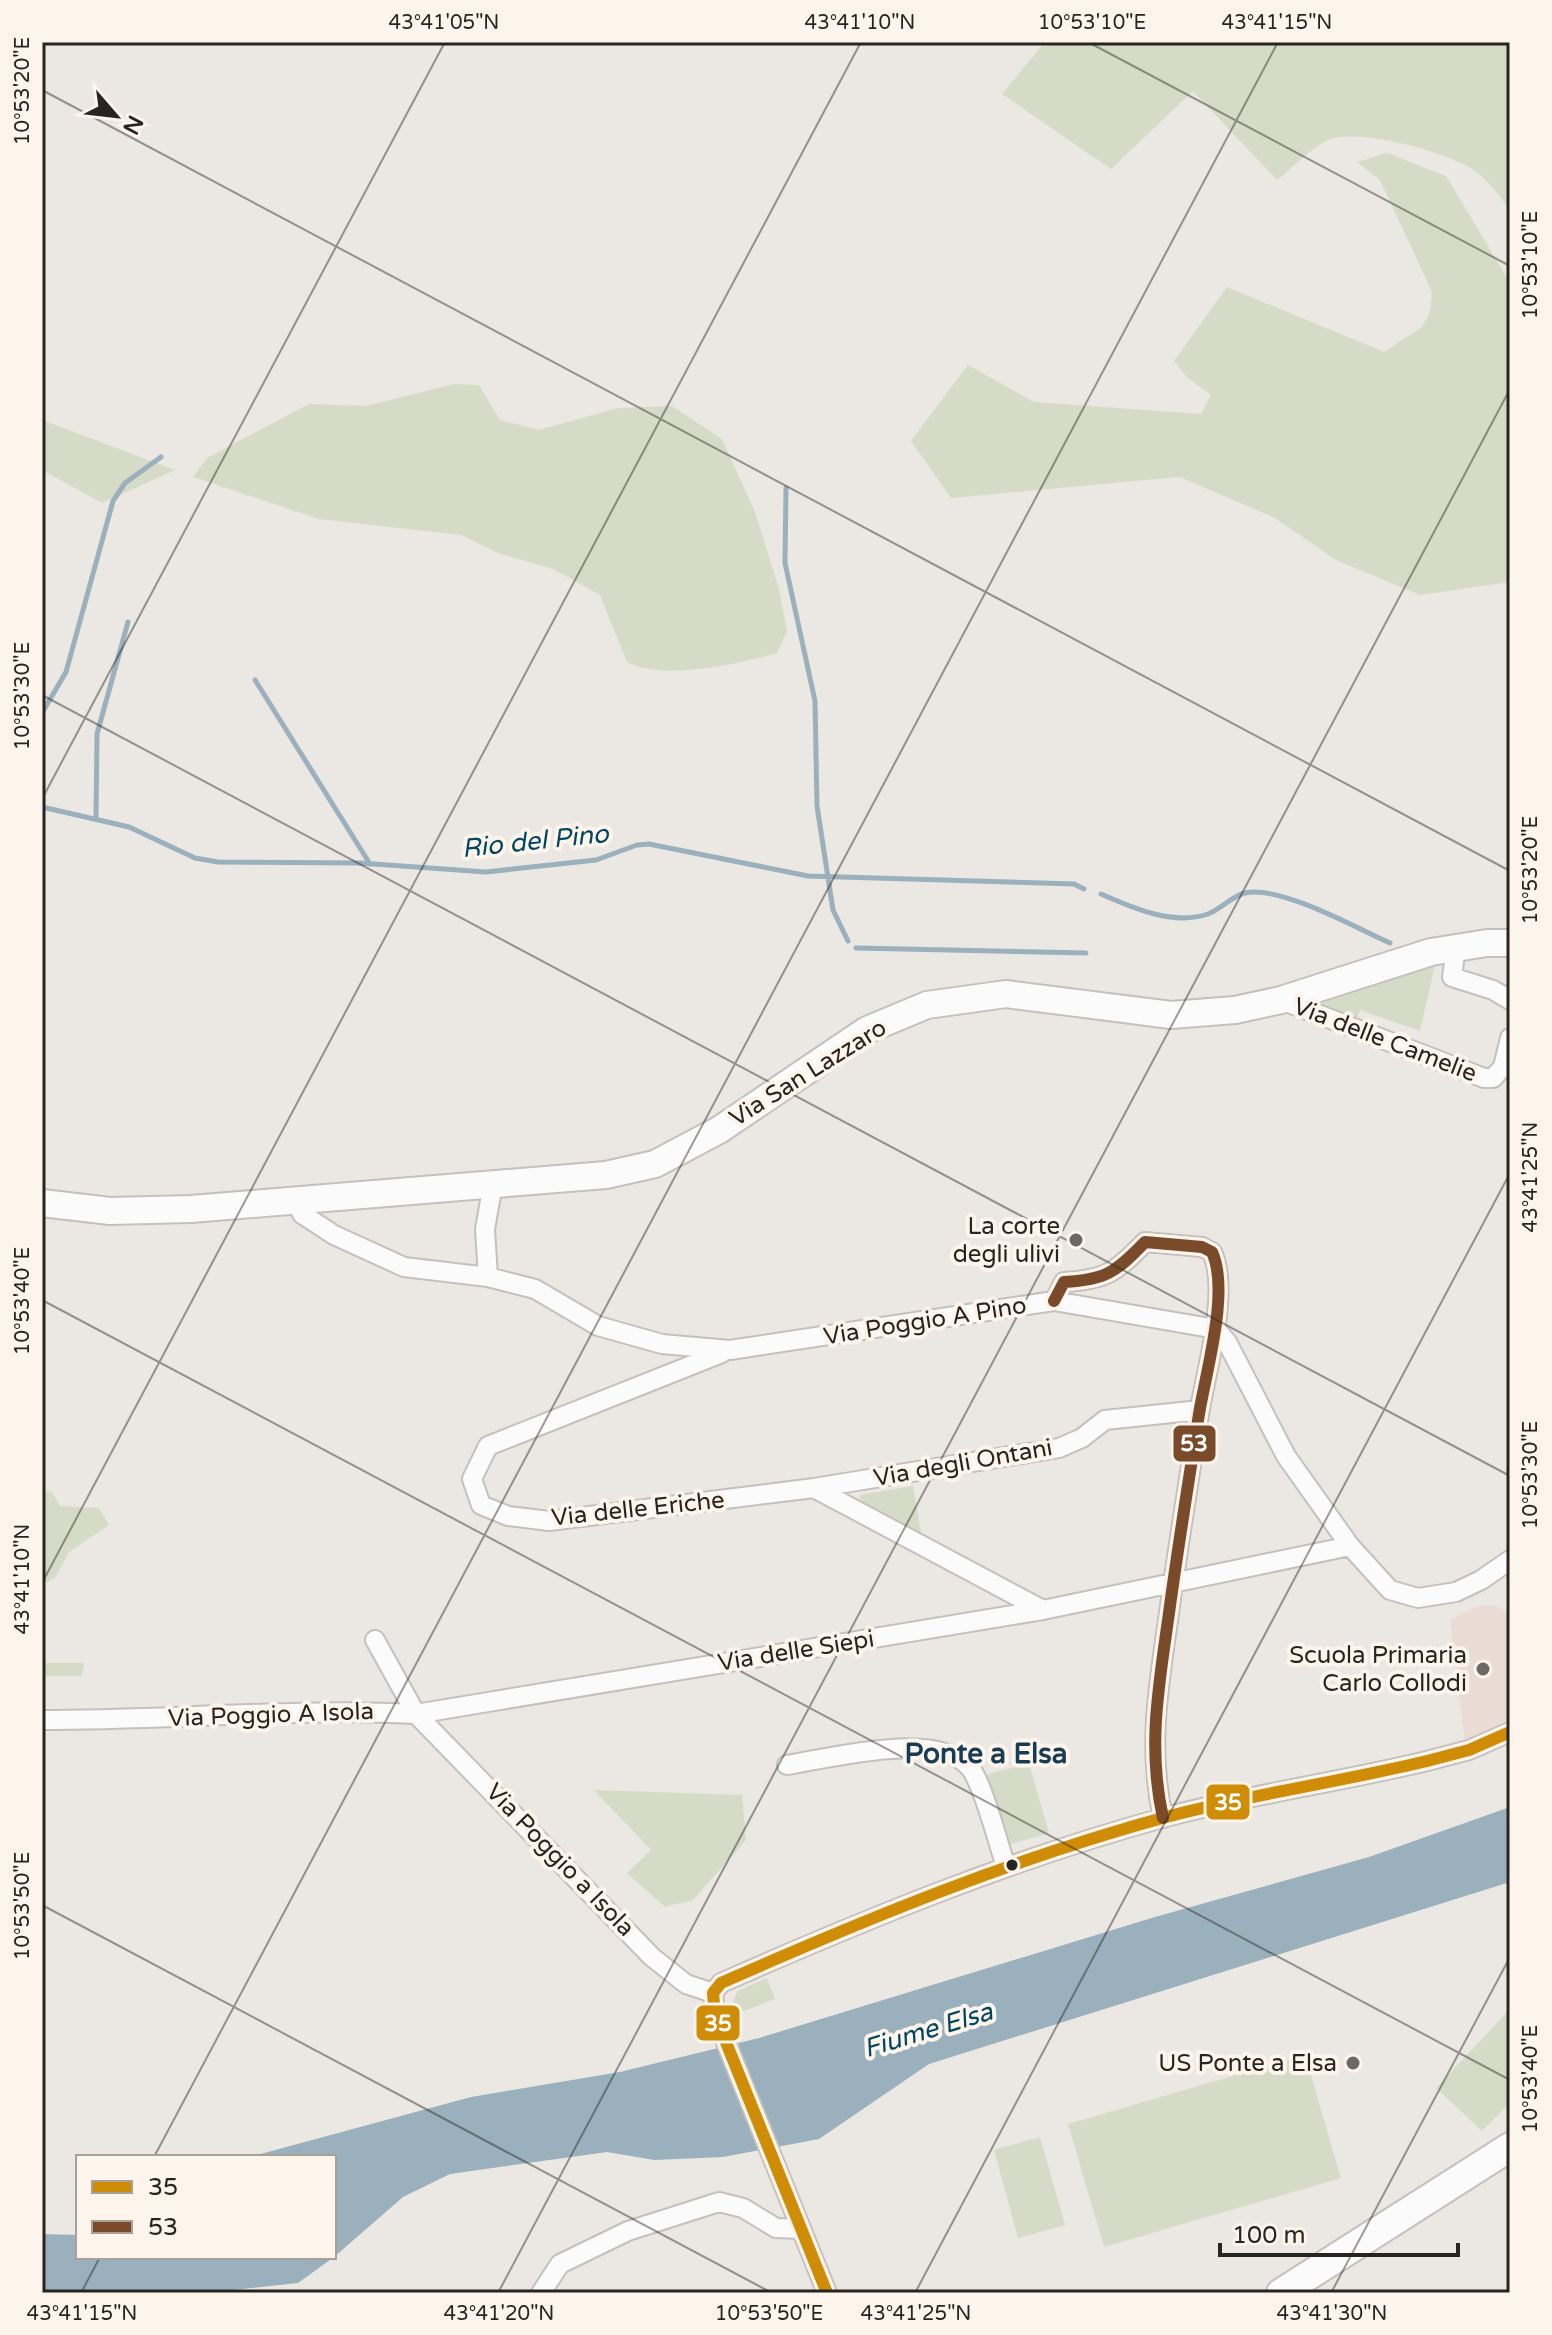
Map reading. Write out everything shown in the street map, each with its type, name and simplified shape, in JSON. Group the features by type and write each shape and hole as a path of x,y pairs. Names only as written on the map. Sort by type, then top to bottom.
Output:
{"main road":[{"path":"1281,2293 1510,2147"}],"street":[{"name":"Via San Lazzaro","path":"296,1201 606,1175 655,1164 719,1130 867,1030 927,1005 1006,994 1171,1015 1235,1010 1281,1000 1456,947 1510,943"},
{"path":"1456,947 1452,977 1493,990 1510,1000"},
{"name":"Via delle Camelie","path":"1281,1000 1484,1078 1493,1078 1503,1067 1510,1038"},
{"path":"488,1277 485,1229 493,1184"},
{"path":"42,1203 110,1211 296,1201"},
{"name":"Via Poggio A Pino","path":"296,1201 302,1214 334,1235 404,1267 488,1277 535,1289 598,1326 626,1337 730,1350 1054,1301 1216,1329"},
{"path":"1054,1301 1064,1282 1091,1280 1117,1271 1145,1242 1202,1247 1212,1252 1217,1262 1216,1329 1200,1410 1156,1706 1153,1774 1163,1818"},
{"path":"1216,1329 1227,1342 1286,1456 1350,1546 1390,1590 1418,1598 1456,1592 1481,1580 1510,1560"},
{"name":"Via delle Eriche","path":"730,1350 488,1446 472,1479 481,1505 508,1516 549,1521 814,1488"},
{"name":"Via degli Ontani","path":"814,1488 1059,1448 1082,1438 1105,1420 1200,1410"},
{"path":"814,1488 1043,1610"},
{"name":"Via delle Siepi","path":"416,1714 1043,1610 1350,1546"},
{"name":"Via Poggio A Isola","path":"375,1640 416,1714"},
{"name":"Via Poggio A Isola","path":"42,1720 328,1710 416,1714"},
{"name":"Via Poggio a Isola","path":"416,1714 440,1734 652,1957 686,1984 713,1993"},
{"path":"827,2293 774,2168 715,2015 713,1993 721,1983 842,1928 1006,1867 1163,1818 1469,1750 1510,1732"},
{"path":"787,1765 914,1747 942,1751 973,1771 1006,1867"},
{"path":"541,2293 560,2264 628,2231 719,2202 743,2208 776,2228 800,2229"}],"shaded area":[{"name":"Scuola Primaria Carlo Collodi","path":"1478,1606 1498,1606 1510,1615 1510,1719 1465,1742 1450,1620"}],"green space":[{"path":"1045,42 1510,42 1510,212 1492,187 1469,167 1440,154 1381,139 1331,139 1277,180 1193,91 1111,169 1002,94"},
{"path":"1387,153 1446,176 1510,283 1510,582 1420,595 1336,560 1275,518 1180,477 951,498 911,441 968,365 1034,402 1201,414 1211,395 1187,377 1174,361 1227,287 1384,352 1422,327 1430,312 1432,292 1380,180 1357,162"},
{"path":"454,384 479,385 500,420 539,430 618,408 672,406 722,439 755,512 779,589 787,631 777,653 700,669 642,668 627,662 600,595 553,569 498,553 461,535 319,519 193,477 207,458 309,404 366,406"},
{"path":"42,420 175,470 102,503 42,470"},
{"path":"1435,965 1420,1031 1360,1010 1355,1022 1317,1008 1324,997"},
{"path":"913,1486 921,1533 861,1506 860,1495"},
{"path":"42,1490 52,1492 60,1506 99,1508 109,1525 69,1552 55,1578 42,1584"},
{"path":"42,1663 84,1663 82,1676 42,1676"},
{"path":"1029,1763 1049,1833 1007,1845 985,1775"},
{"path":"594,1790 742,1795 746,1840 693,1900 665,1907 627,1873 651,1850"},
{"path":"767,1978 775,1999 744,2011 730,2007 738,1991"},
{"path":"1510,2009 1510,2102 1482,2131 1436,2088"},
{"path":"1305,2055 1341,2178 1104,2247 1068,2124"},
{"path":"1040,2137 1065,2225 1018,2238 994,2150"}],"water":[{"name":"Fiume Elsa","path":"1510,1807 1510,1882 929,2064 819,2139 723,2157 654,2160 607,2152 450,2174 403,2197 336,2255 336,2155 256,2155 471,2097 620,2072 759,2038 1155,1917 1369,1857"},
{"path":"42,2234 76,2235 76,2259 331,2259 298,2283 204,2293 42,2293"}],"waterway":[{"path":"42,713 66,672 113,501 125,483 161,457"},
{"path":"786,488 785,563 815,701 817,806 833,910 848,941"},
{"path":"96,817 97,734 128,622"},
{"path":"255,680 370,864"},
{"name":"Rio del Pino","path":"42,807 129,827 195,858 218,862 360,863 486,872 596,860 637,845 649,844 808,876 1074,884 1084,889"},
{"name":"Rio del Pino","path":"1101,894 1153,914 1181,918 1208,914 1245,893 1278,895 1318,909 1390,943"},
{"path":"856,948 1086,953"}],"transit line":[{"name":"53","path":"1054,1301 1064,1282 1090,1279 1109,1272 1126,1261 1145,1242 1202,1247 1212,1252 1217,1268 1219,1288 1215,1332 1199,1414 1158,1691 1156,1766 1163,1818"},
{"name":"35","path":"827,2293 715,2015 713,1993 721,1983 940,1892 1052,1852 1198,1809 1469,1750 1510,1732"}],"place":[{"name":"La corte degli ulivi","path":"1076,1240"},
{"name":"Scuola Primaria Carlo Collodi","path":"1483,1669"},
{"name":"US Ponte a Elsa","path":"1353,2063"}],"district":[{"name":"Ponte a Elsa","path":"986,1754"}]}
